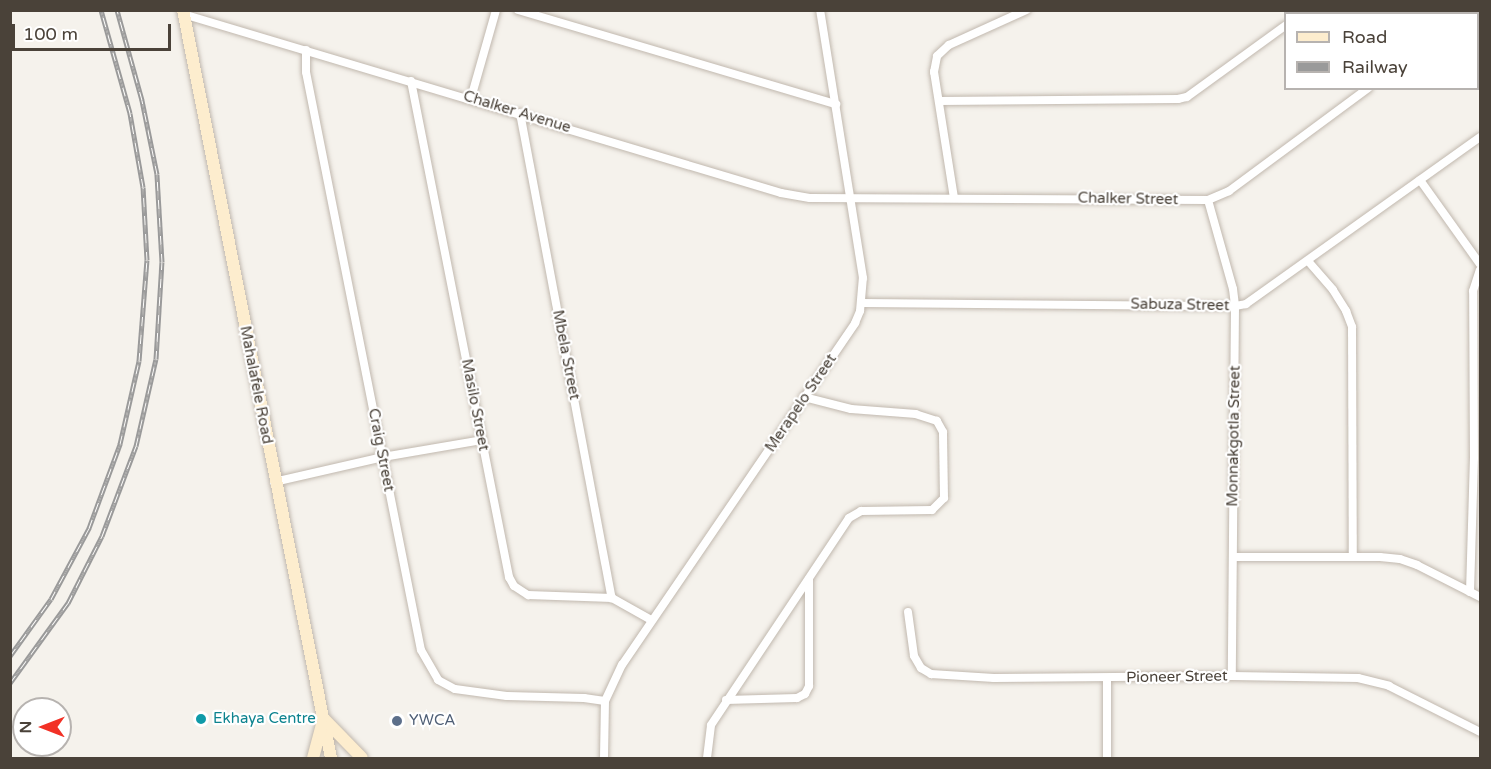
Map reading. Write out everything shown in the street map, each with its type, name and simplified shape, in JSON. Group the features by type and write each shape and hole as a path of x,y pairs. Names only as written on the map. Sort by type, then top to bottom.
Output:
{"main road":[{"name":"Mahalafele Road","path":"183,12 274,482 331,759"},
{"path":"313,759 324,718"},
{"path":"324,718 362,759"}],"street":[{"path":"471,98 496,10"},
{"path":"518,10 836,104"},
{"name":"Merapelo Street","path":"604,759 605,701 622,665 855,323 862,303 863,278 820,10"},
{"path":"954,198 934,63 942,50 1026,10"},
{"name":"Chalker Avenue","path":"183,12 781,193 810,198 851,199"},
{"path":"939,101 1178,99 1187,97 1284,26"},
{"name":"Craig Street","path":"306,50 306,72 421,650 438,680 455,688 476,693 605,701"},
{"name":"Masilo Street","path":"411,81 509,577 514,586 528,595 612,598 651,620"},
{"name":"Chalker Street","path":"851,199 1208,200 1229,191 1365,90"},
{"name":"Mbela Street","path":"520,113 612,598"},
{"name":"Sabuza Street","path":"862,303 1235,306 1259,296 1480,137"},
{"path":"1420,180 1480,264"},
{"name":"Monnakgotla Street","path":"1208,200 1233,289 1235,306 1232,676"},
{"path":"1308,261 1337,297 1352,327 1353,557"},
{"path":"1470,592 1473,291 1480,270"},
{"path":"707,759 711,725 726,700 854,514 861,511 932,510 939,506 946,489 943,432 937,421 916,414 851,409 804,397"},
{"path":"274,482 383,457 482,440"},
{"path":"1473,458 1480,468"},
{"path":"1233,557 1353,557 1400,560 1480,597"},
{"path":"726,700 797,698 805,694 809,686 809,579"},
{"name":"Pioneer Street","path":"908,612 914,656 921,668 931,674 947,677 1232,676 1373,680 1480,732"},
{"path":"1107,678 1107,759"}],"railway":[{"path":"10,656 51,599 89,528 120,444 139,361 147,260 143,187 130,113 101,10"},
{"path":"10,683 68,603 102,536 136,446 156,359 162,262 157,174 142,100 117,10"}],"place":[{"name":"Ekhaya Centre","path":"201,719"},
{"name":"YWCA","path":"397,721"}]}
